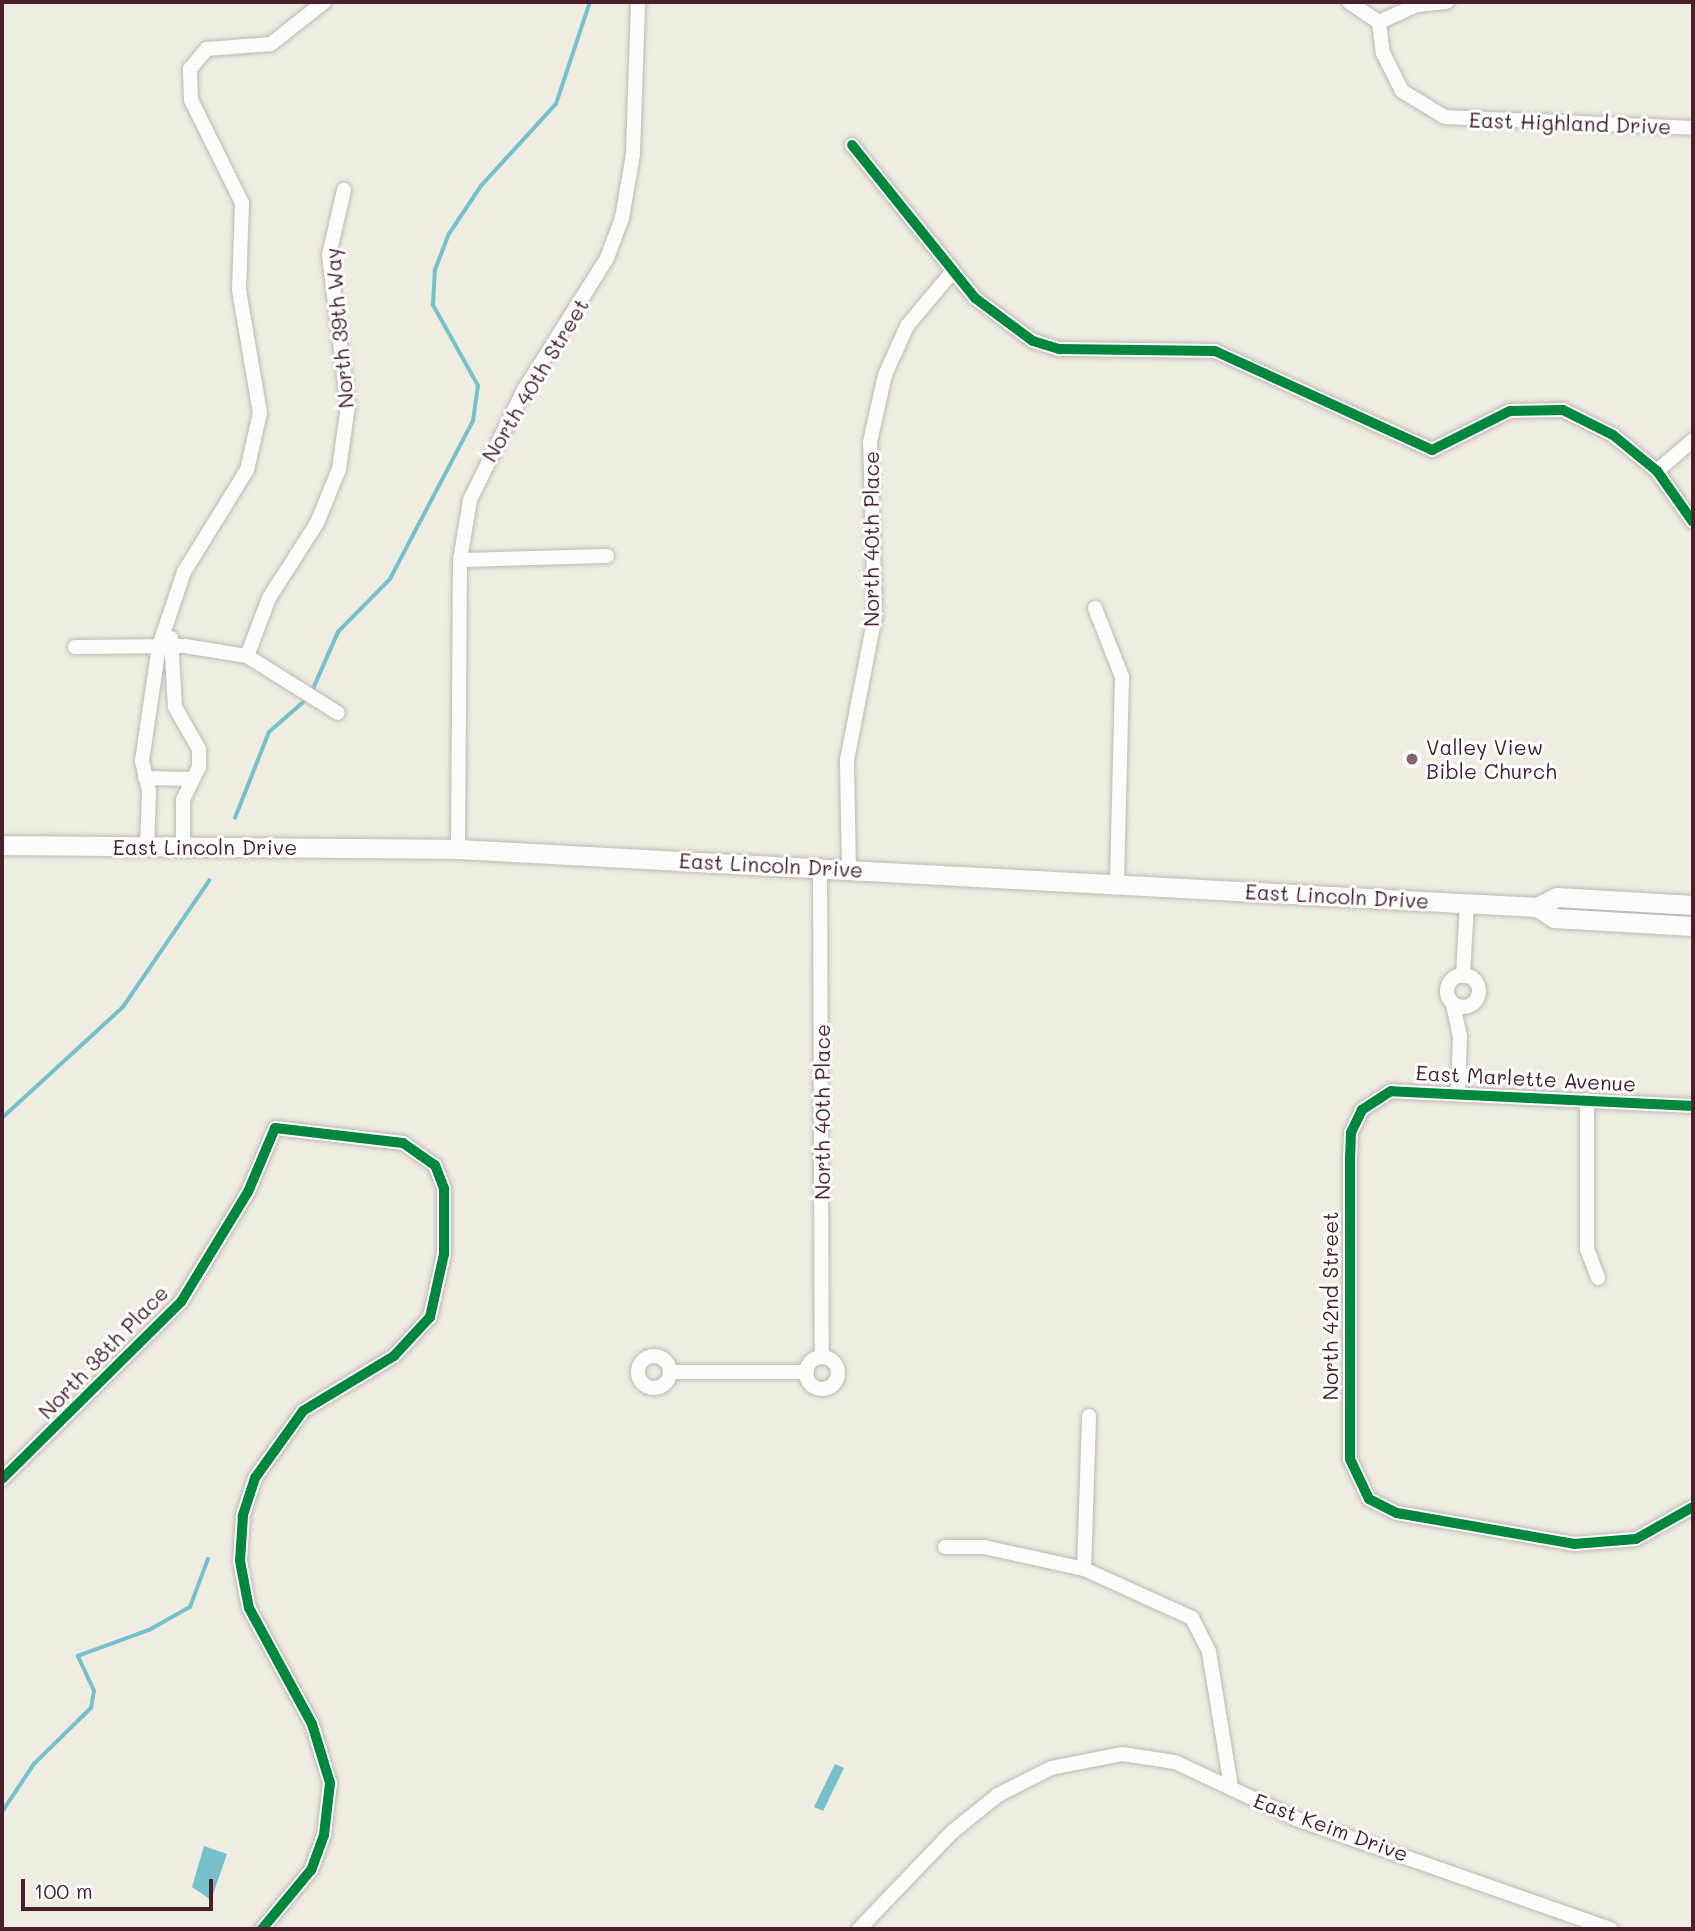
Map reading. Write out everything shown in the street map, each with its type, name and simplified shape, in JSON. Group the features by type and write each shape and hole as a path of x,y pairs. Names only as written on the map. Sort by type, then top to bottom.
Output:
{"main road":[{"name":"East Lincoln Drive","path":"3,846 458,849 1537,907 1554,918 1693,926"},
{"name":"East Lincoln Drive","path":"1537,907 1557,897 1693,905"}],"street":[{"path":"147,846 145,778 169,613 184,572 247,470 260,413 239,289 242,202 191,100 190,69 206,49 271,44 324,2"},
{"name":"North 40th Street","path":"458,849 460,561 484,464 607,258 622,218 633,154 638,2"},
{"path":"1349,2 1379,22 1417,5 1447,2"},
{"name":"East Highland Drive","path":"1379,22 1383,53 1402,91 1445,117 1693,128"},
{"path":"852,145 983,305 1032,341 1060,349 1215,351 1432,450 1510,411 1563,410 1613,435 1657,471 1693,522"},
{"name":"North 39th Way","path":"247,656 269,598 317,523 339,470 348,406 329,255 344,190"},
{"name":"North 40th Place","path":"849,869 847,760 875,615 870,442 886,375 907,326 953,271"},
{"path":"1657,471 1693,440"},
{"path":"460,561 607,556"},
{"path":"1095,608 1122,677 1116,884"},
{"path":"165,646 175,707 199,749 199,767 190,779 183,846"},
{"path":"75,648 165,646 247,656 292,681 338,713"},
{"path":"145,778 190,779"},
{"name":"North 40th Place","path":"820,867 822,1357"},
{"path":"1463,976 1467,903"},
{"path":"1458,1092 1460,1036 1448,986 1463,976"},
{"path":"1460,1036 1478,986 1463,976"},
{"path":"1453,1004 1471,1005"},
{"name":"East Marlette Avenue","path":"1362,1110 1391,1091 1458,1092 1693,1106"},
{"name":"East Marlette Avenue","path":"1587,1100 1587,1249 1598,1278"},
{"name":"North 42nd Street","path":"1362,1110 1351,1133 1350,1156 1350,1459 1369,1499 1397,1513 1574,1544 1636,1539 1693,1507"},
{"name":"North 38th Place","path":"2,1479 181,1302 248,1192 275,1128 403,1143 422,1152 444,1188 445,1219 440,1292 430,1317 394,1356 303,1411 255,1478 243,1516 240,1561 249,1608 312,1724 330,1783 324,1835 311,1871 262,1929"},
{"path":"670,1372 807,1372 822,1357 838,1369 833,1384 818,1388 807,1372"},
{"path":"1084,1569 1089,1416"},
{"path":"945,1547 985,1548 1084,1569 1177,1608 1205,1634 1231,1787"},
{"name":"East Keim Drive","path":"859,1929 970,1817 1051,1768 1100,1756 1155,1756 1231,1787 1299,1820 1611,1929"}],"water":[{"path":"835,1764 844,1768 823,1811 814,1807"},
{"path":"204,1846 227,1854 211,1900 192,1887"}],"waterway":[{"path":"312,691 338,632 390,579 473,421 478,386 433,305 435,270 449,234 481,186 556,104 590,2"},
{"path":"235,818 269,732 308,698"},
{"path":"2,1118 123,1007 209,881"},
{"path":"2,1812 34,1764 91,1708 94,1691 78,1656 149,1630 190,1607 208,1559"},
{"path":"2,1746 2,1781"}],"cycle path":[{"path":"852,145 975,298 1033,341 1060,349 1215,351 1432,450 1510,411 1563,410 1613,435 1657,471 1693,522"},
{"path":"1693,1106 1391,1091 1362,1110 1351,1133 1350,1156 1350,1459 1369,1499 1397,1513 1574,1544 1636,1539 1693,1507"},
{"path":"2,1479 181,1302 248,1192 275,1128 403,1143 435,1165 444,1188 444,1254 430,1317 394,1356 303,1411 255,1478 243,1516 240,1561 249,1608 312,1724 330,1783 324,1835 311,1870 262,1929"}],"place":[{"name":"Valley View Bible Church","path":"1412,759"}]}
